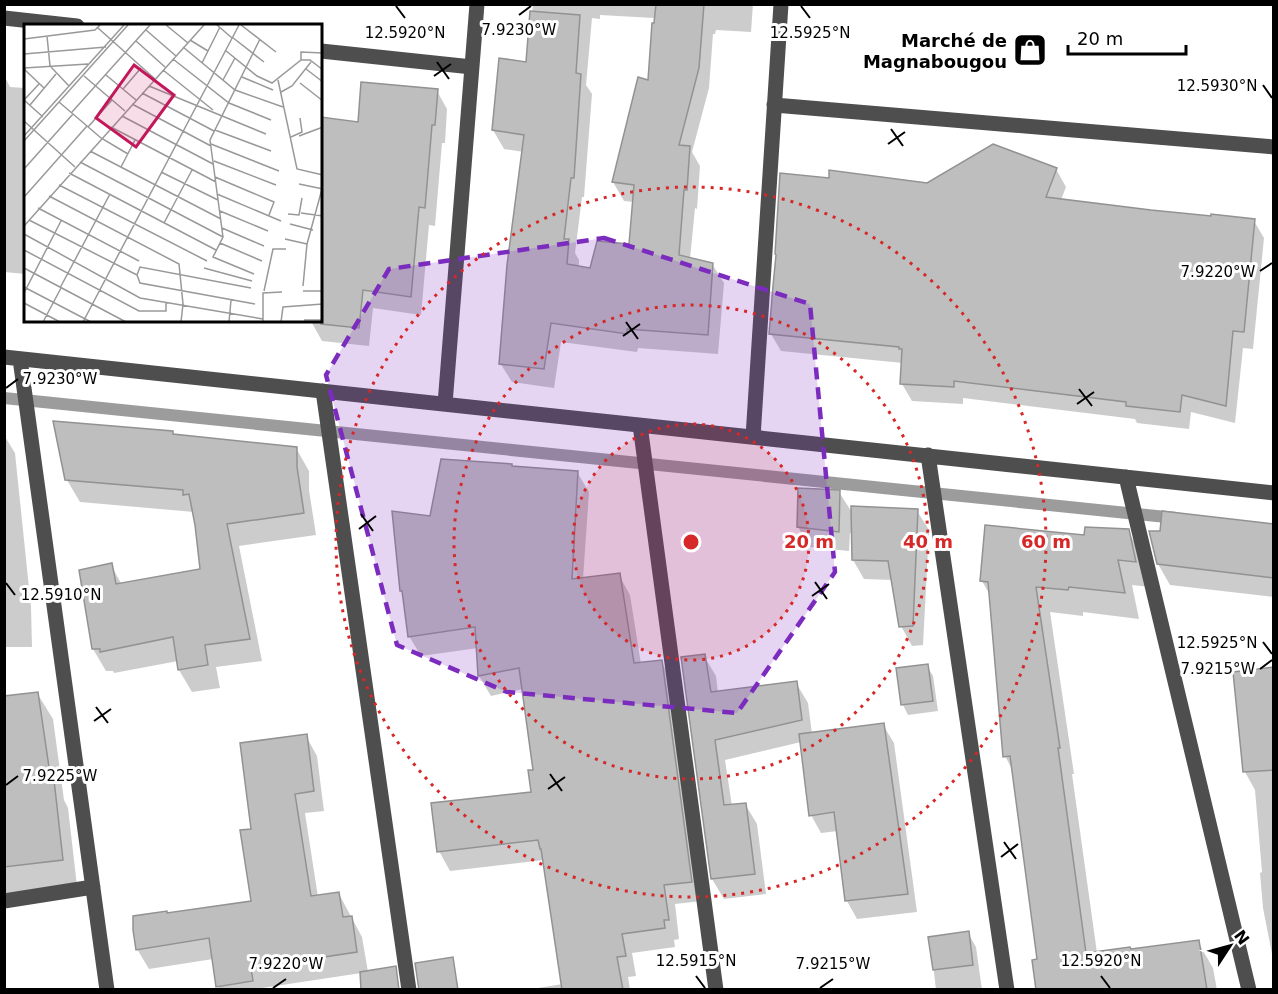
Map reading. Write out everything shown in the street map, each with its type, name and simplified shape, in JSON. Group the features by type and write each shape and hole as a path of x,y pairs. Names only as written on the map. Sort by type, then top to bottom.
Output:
{"street":[{"path":"445,404 477,4"},
{"path":"753,437 780,4"},
{"path":"4,18 59,24"},
{"path":"322,51 472,67"},
{"path":"774,105 1274,147"},
{"path":"107,990 12,358 1274,492"},
{"path":"323,391 409,990"},
{"path":"640,425 716,990"},
{"path":"928,456 1007,990"},
{"path":"1126,477 1249,990"},
{"path":"4,901 93,886"}],"highlighted area":[{"path":"604,238 810,304 835,572 737,713 507,692 397,645 326,375 389,269"}],"building":[{"path":"656,4 704,4 699,68 679,145 690,146 679,255 713,263 708,335 627,329 627,334 551,323 544,369 499,364 507,265 524,135 492,130 499,58 526,62 530,11 580,15 576,73 581,74 574,178 571,178 564,239 569,239 567,264 590,268 597,241 629,244 634,185 612,182 638,77 648,80 652,23 654,23"},
{"path":"361,82 438,89 435,125 432,125 425,208 419,207 411,297 363,290 359,328 321,324 322,117 358,122"},
{"path":"993,144 1057,168 1046,197 1151,210 1255,219 1244,332 1233,331 1226,406 1182,395 1180,412 1126,406 1126,402 954,381 954,387 900,384 902,349 899,347 769,334 780,173 829,178 829,170 927,183"},
{"path":"53,421 173,431 173,434 297,447 297,467 304,513 227,524 250,639 205,645 208,665 178,670 173,637 100,652 100,649 92,649 79,570 112,563 116,584 200,569 195,525 189,494 183,495 183,490 65,480"},
{"path":"441,459 578,471 572,579 620,573 634,663 662,660 692,882 664,885 669,920 664,920 665,928 622,934 626,956 617,957 623,990 562,990 538,840 437,852 431,803 531,792 528,770 533,770 519,668 478,676 475,627 408,637 402,591 400,591 392,511 430,516"},
{"path":"798,488 840,490 839,532 797,527"},
{"path":"851,506 918,509 913,626 899,627 888,561 852,560"},
{"path":"1162,511 1274,524 1274,578 1157,564 1149,531 1160,531"},
{"path":"985,525 1084,535 1085,527 1129,529 1136,562 1118,560 1125,593 1069,587 1068,590 1036,587 1060,748 1058,748 1086,953 1199,940 1207,990 1036,990 1032,960 1037,959 1010,756 1003,757 988,582 980,581"},
{"path":"705,654 711,692 797,681 802,720 715,740 724,805 746,803 755,874 711,879 681,657"},
{"path":"928,664 933,701 901,705 896,668"},
{"path":"1274,667 1274,770 1243,772 1233,672"},
{"path":"38,692 51,781 54,780 63,860 4,867 4,696"},
{"path":"884,723 908,894 845,901 834,812 809,816 799,734"},
{"path":"307,734 314,791 295,794 311,896 339,892 343,917 352,916 357,952 251,968 253,981 216,987 209,938 136,950 133,916 251,901 240,830 251,829 240,743"},
{"path":"969,931 973,965 933,970 928,937"},
{"path":"453,957 458,990 419,990 415,963"},
{"path":"396,966 399,990 361,990 360,972"}],"waterway":[{"path":"4,398 1176,518"}],"place":[{"name":"Marché de Magnabougou","path":"1030,50"}]}
